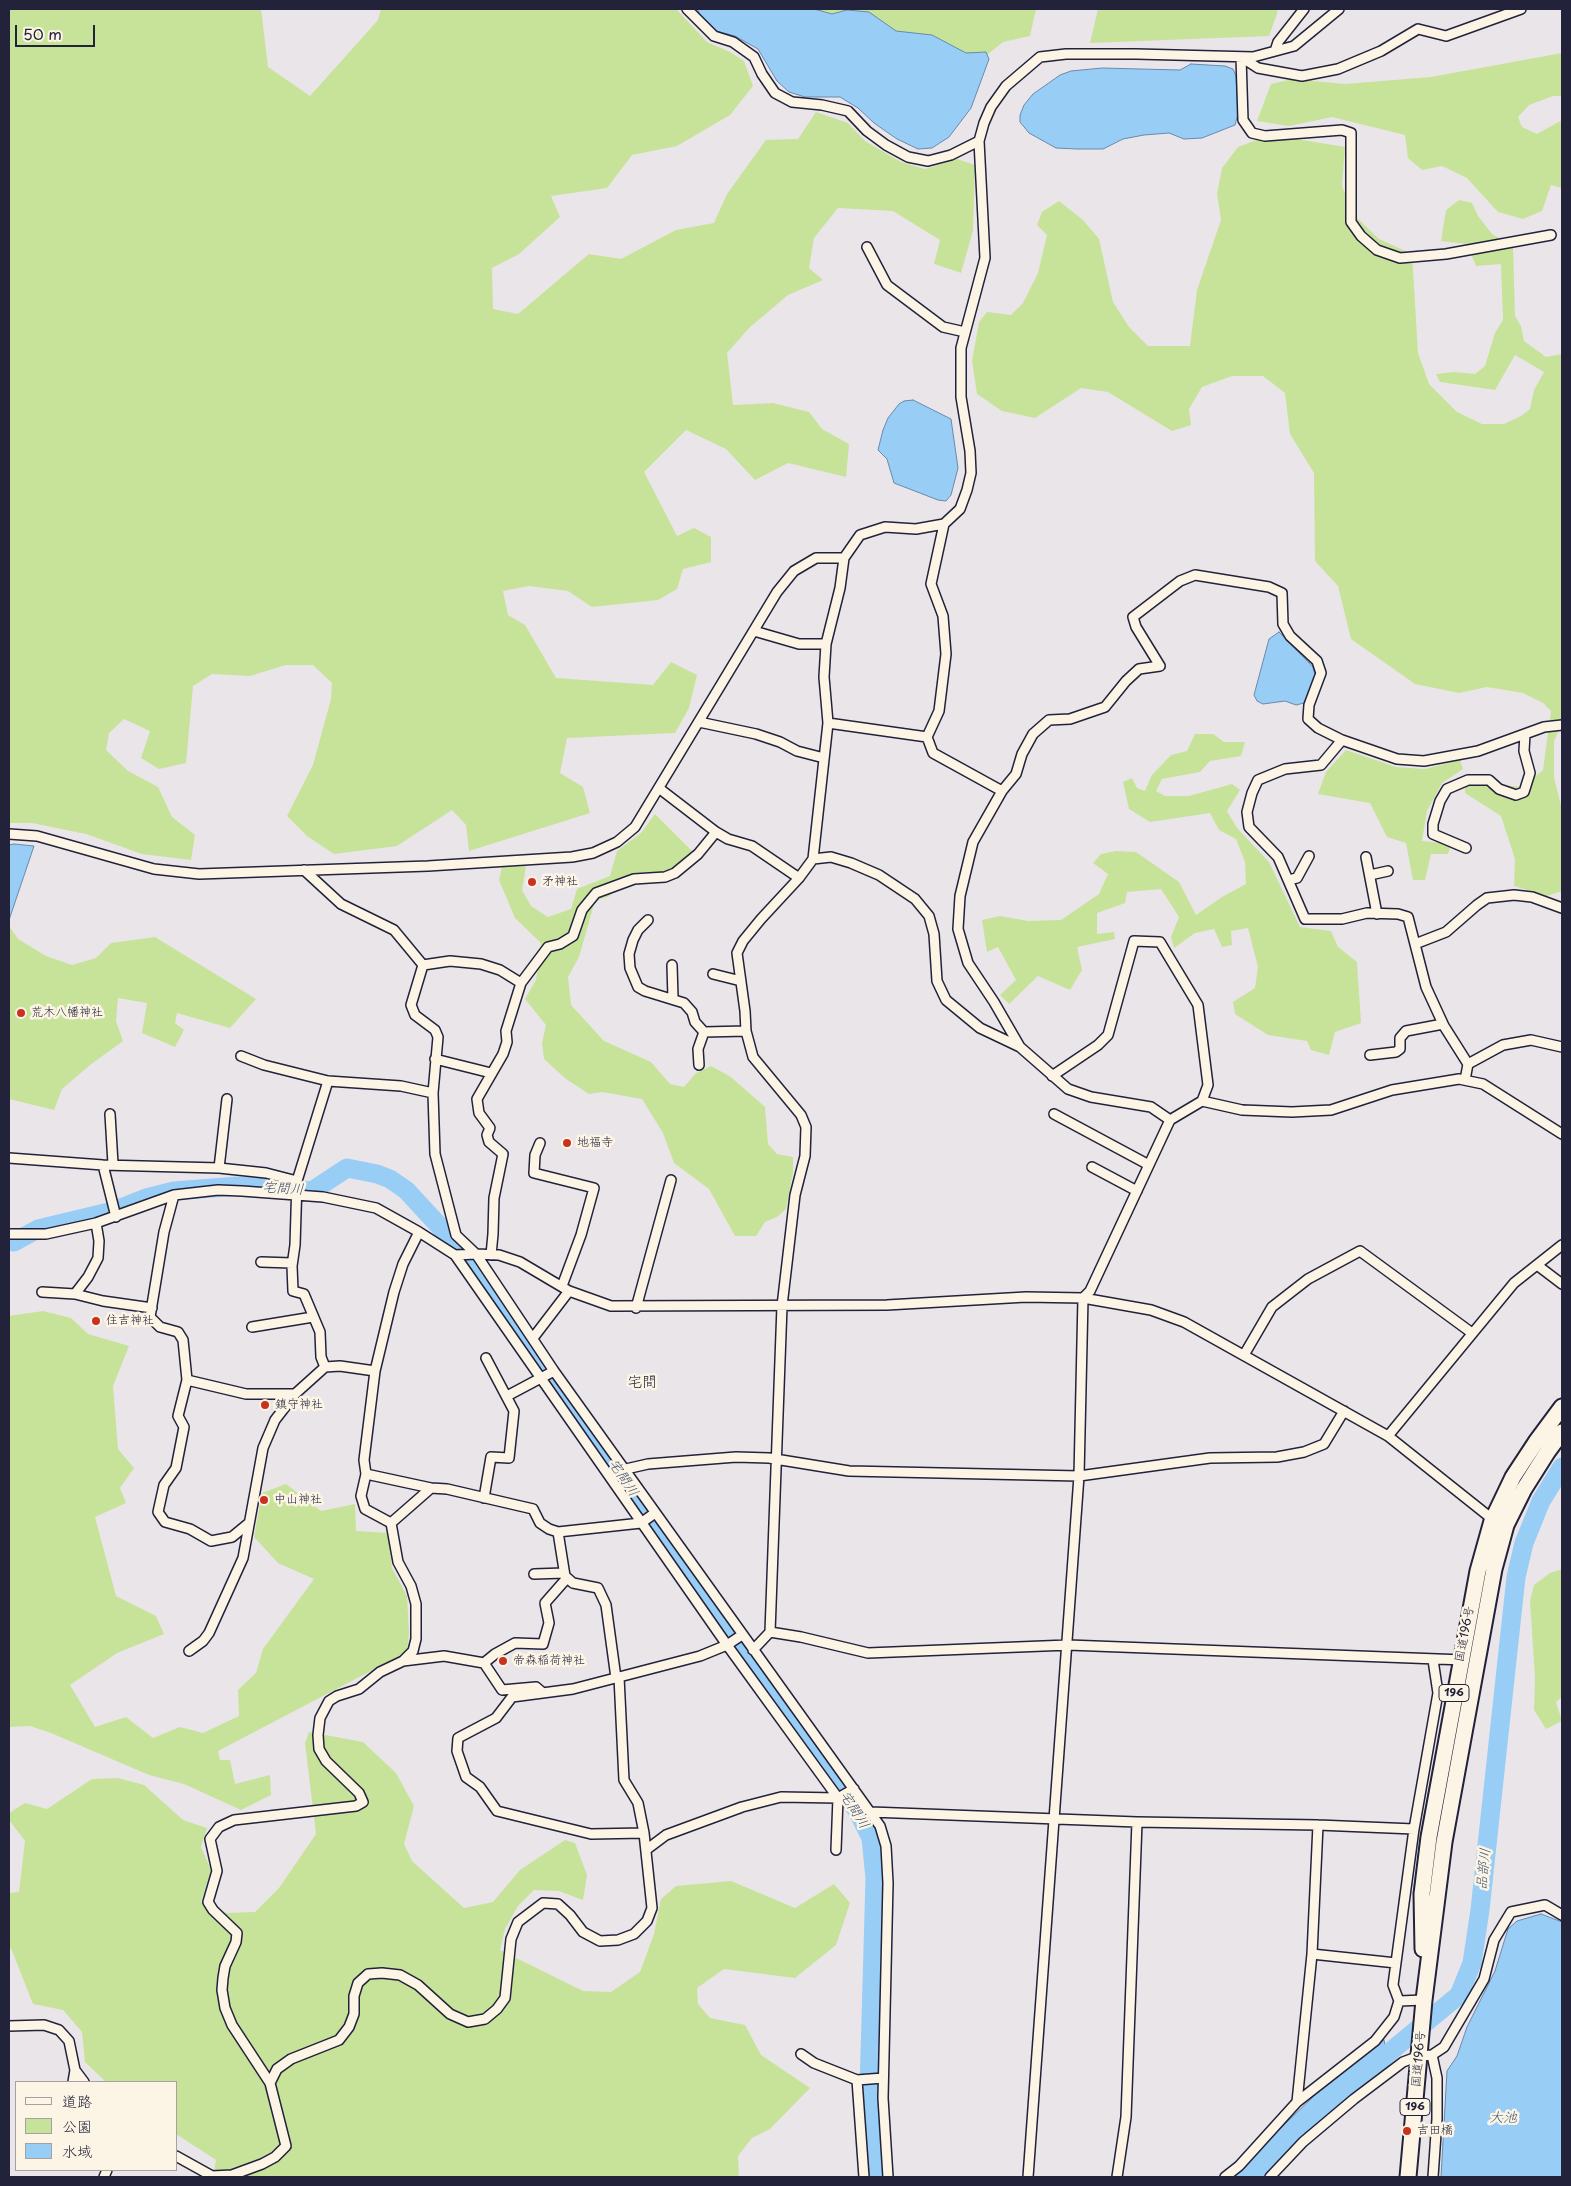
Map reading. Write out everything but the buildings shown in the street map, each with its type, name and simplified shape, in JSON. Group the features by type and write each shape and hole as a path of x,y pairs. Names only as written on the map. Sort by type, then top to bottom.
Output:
{"highway":[{"name":"国道196号","path":"1423,2004 1422,1894 1429,1837 1460,1659 1478,1570 1499,1523 1514,1478 1536,1442 1562,1408"},
{"name":"国道196号","path":"1408,2177 1426,2056 1420,2036 1444,1842 1494,1569 1499,1523 1562,1432"}],"street":[{"path":"687,9 714,36 733,42 754,57 762,74 775,93 792,102 822,105 848,111 867,131 886,145 908,157 928,161 951,155 979,141"},
{"path":"1275,51 1278,42 1304,9"},
{"path":"753,1650 770,1632 782,1306 795,1195 805,1156 806,1127 801,1115 753,1057 746,1031 738,953 743,941 799,878 813,859 828,723 824,677 826,644 840,588 844,558 860,535 885,527 916,529 944,524 960,509 971,473 970,451 962,397 961,348 985,258 979,141 988,115 1006,86 1021,71 1040,57 1066,54 1136,54 1253,57 1294,46 1339,9"},
{"path":"1241,57 1258,68 1302,76 1338,69 1382,51 1418,30 1446,36 1521,9"},
{"path":"1241,57 1242,120 1252,133 1265,136 1342,130 1351,133 1351,222 1361,236 1377,250 1400,258 1446,254 1551,235"},
{"path":"867,247 887,285 943,327 965,332"},
{"path":"944,524 931,584 944,616 946,654 939,711 927,737 933,753 1002,791"},
{"path":"9,834 38,836 154,869 199,874 562,858 593,853 617,842 635,827 660,789 778,592 794,571 816,558 844,558"},
{"path":"1020,1047 994,1002 968,963 958,929 960,896 974,842 1002,791 1016,774 1022,754 1033,734 1049,720 1070,718 1105,707 1126,681 1139,669 1160,666 1136,627 1133,617 1180,581 1195,575 1269,587 1282,594 1283,624 1290,636 1317,661 1321,673 1309,706 1308,719 1318,728 1342,740 1397,759 1424,761 1478,751 1544,727 1562,725"},
{"path":"754,631 799,644 826,644"},
{"path":"699,722 756,734 780,742 797,751 824,758"},
{"path":"828,723 927,737"},
{"path":"1466,848 1433,834 1434,818 1440,801 1447,789 1468,780 1489,780 1499,789 1516,795 1524,792 1530,773 1524,751 1525,734"},
{"path":"1342,740 1321,765 1285,770 1258,780 1247,812 1249,826 1278,856 1305,919 1342,919 1367,913 1398,914 1408,917 1426,987 1443,1024 1468,1064 1465,1080"},
{"path":"660,789 716,832 728,839 752,846 799,878"},
{"path":"490,1255 494,1234 494,1198 503,1154 489,1142 487,1135 490,1128 479,1113 477,1099 505,1048 507,1042 506,1031 522,983 548,946 560,944 573,936 582,910 596,893 634,879 665,876 675,873 698,854 716,832"},
{"path":"1288,880 1298,878 1309,856"},
{"path":"813,859 831,857 851,863 879,874 915,899 929,916 934,934 937,981 946,1000 980,1028 1020,1047 1068,1089 1091,1097 1151,1107 1170,1120"},
{"path":"1366,857 1377,914"},
{"path":"304,870 341,904 394,930 423,966"},
{"path":"1370,875 1388,871"},
{"path":"1415,944 1446,932 1487,898 1514,895 1532,898 1562,908"},
{"path":"648,920 638,930 629,954 630,968 638,986 645,991 673,998 684,1003 692,1012 695,1022 704,1032 746,1031"},
{"path":"1028,2177 1079,1476 1083,1298 1090,1291 1170,1120 1202,1101 1208,1085 1198,1005 1160,942 1134,941 1108,1035 1098,1045 1052,1076"},
{"path":"423,966 450,961 481,964 500,970 522,983"},
{"path":"672,965 673,998"},
{"path":"423,966 411,1005 414,1015 434,1030 438,1037 432,1092 434,1154 456,1235 476,1254 533,1338 547,1376 626,1469 648,1518 728,1645 839,1797 836,1850"},
{"path":"713,974 742,981"},
{"path":"1370,1055 1396,1052 1400,1049 1400,1038 1406,1031 1443,1024"},
{"path":"699,1065 698,1049 704,1032"},
{"path":"1468,1064 1503,1044 1532,1040 1562,1047"},
{"path":"241,1056 272,1067 328,1080 401,1086 432,1092"},
{"path":"435,1059 491,1073"},
{"path":"1202,1101 1242,1110 1292,1112 1331,1110 1392,1090 1459,1079 1484,1084 1562,1134"},
{"path":"325,1368 320,1332 304,1294 293,1291 292,1262 297,1189 328,1080"},
{"path":"219,1168 227,1099"},
{"path":"110,1114 108,1164 111,1201 116,1216"},
{"path":"1054,1114 1149,1165"},
{"path":"533,1338 566,1289 594,1188 534,1173 536,1155 540,1143"},
{"path":"9,1158 266,1172 297,1189 323,1197 376,1208 455,1255 547,1376 648,1518 739,1637 753,1650 852,1790 880,1826 886,1846 888,1883 883,2078 888,2177"},
{"path":"1092,1167 1137,1191"},
{"path":"636,1308 671,1180"},
{"path":"9,1234 46,1234 96,1223 174,1195 218,1190 297,1189"},
{"path":"174,1195 164,1232 150,1317 160,1327 178,1332 184,1340 187,1380 178,1416 184,1427 176,1468 164,1485 158,1512 165,1522 190,1529 211,1541 232,1537 249,1523"},
{"path":"75,1294 88,1277 98,1258 99,1241 96,1223"},
{"path":"391,1524 365,1510 361,1496 366,1474 364,1460 375,1371 394,1292 403,1264 419,1232"},
{"path":"1388,1436 1514,1283 1562,1245"},
{"path":"1244,1355 1272,1307 1308,1280 1360,1251 1472,1333"},
{"path":"455,1255 500,1255 520,1262 566,1289 611,1306 636,1308 887,1305 1026,1297 1083,1298 1151,1310 1184,1322 1388,1436 1499,1523"},
{"path":"261,1262 292,1262"},
{"path":"1537,1265 1562,1284"},
{"path":"42,1292 75,1294 103,1302 152,1308"},
{"path":"252,1327 313,1317"},
{"path":"484,1498 491,1457 509,1458 514,1411 508,1396 497,1381 486,1358"},
{"path":"189,1651 203,1641 209,1633 243,1558 263,1448 275,1420 295,1394 325,1368 340,1366 375,1371"},
{"path":"508,1396 547,1376"},
{"path":"187,1380 246,1394 295,1394"},
{"path":"626,1469 648,1464 736,1457 776,1460 849,1471 1079,1476 1210,1458 1277,1457 1304,1452 1324,1444 1344,1411"},
{"path":"366,1474 431,1488 447,1489 533,1509 540,1523 558,1532 648,1518"},
{"path":"391,1524 431,1488"},
{"path":"391,1524 398,1562 411,1586 416,1604 416,1639 413,1651 403,1661"},
{"path":"270,2083 277,2068 291,2059 339,2040 349,2027 354,2014 354,1996 358,1983 368,1974 400,1975 418,1985 450,2014 468,2022 484,2019 497,2009 504,1998 511,1939 518,1922 543,1903 558,1904 570,1915 583,1932 600,1941 618,1940 634,1934 647,1921 652,1908 644,1833 638,1803 624,1780 617,1678 606,1605 598,1588 573,1583 566,1576 558,1532"},
{"path":"534,1574 566,1576"},
{"path":"484,1663 495,1654 515,1643 543,1644 549,1623 545,1603 566,1576"},
{"path":"770,1632 801,1637 868,1653 1068,1645 1432,1660 1476,1660"},
{"path":"644,1833 591,1834 497,1812 480,1788 466,1777 457,1751 458,1738 496,1718 512,1697 573,1689 617,1678 700,1656 728,1645 739,1637"},
{"path":"178,2157 212,2176 232,2175 262,2164 275,2157 286,2146 270,2083 232,2025 225,2008 222,1990 225,1966 238,1933 213,1910 208,1902 217,1871 210,1838 219,1827 234,1820 361,1805 364,1802 359,1793 326,1761 319,1749 320,1718 329,1701 337,1696 359,1689 380,1672 403,1661 444,1656 484,1663 502,1690 536,1687 543,1693"},
{"path":"1225,2177 1239,2166 1297,2102 1375,2041 1394,2017 1398,2001 1393,1985 1414,1829 1438,1693 1432,1660"},
{"path":"646,1850 666,1835 742,1807 781,1797 839,1797 852,1790"},
{"path":"871,1812 1137,1822 1318,1825 1414,1829"},
{"path":"1117,2177 1126,2117 1137,1822"},
{"path":"1297,2102 1312,1954 1318,1825"},
{"path":"1270,2177 1303,2142 1354,2099 1403,2062 1426,2056 1444,2047 1484,1979 1494,1940 1511,1912 1545,1905 1562,1915"},
{"path":"1312,1954 1396,1963"},
{"path":"1398,2001 1423,2004"},
{"path":"9,2026 44,2025 59,2030 69,2041 75,2070 73,2081"},
{"path":"801,2054 814,2063 857,2080 883,2078"},
{"path":"1426,2056 1437,2078 1437,2119 1433,2177"},
{"path":"75,2070 83,2081"},
{"path":"857,2080 864,2177"}],"green space":[{"path":"9,9 261,9 268,67 310,96 378,20 381,9 676,9 707,42 730,52 744,61 753,86 730,115 677,146 632,155 607,188 551,196 560,217 519,254 492,268 493,309 518,314 589,254 621,259 676,230 714,223 727,194 766,140 798,139 816,112 848,123 865,141 901,162 925,169 957,159 975,165 973,231 961,273 934,264 940,240 893,211 838,208 814,238 809,268 823,280 788,295 749,328 727,353 733,405 773,403 809,412 822,429 849,444 846,477 788,463 755,480 726,449 686,430 644,472 677,536 694,528 711,537 711,562 683,569 677,589 658,600 592,607 568,591 529,586 503,591 508,615 525,625 556,678 653,685 671,662 697,675 689,708 675,733 567,738 560,773 583,787 590,813 469,851 466,825 452,810 397,846 334,854 307,836 287,816 313,765 331,699 332,683 313,665 286,665 250,676 212,674 193,686 186,763 159,769 141,758 150,731 124,719 109,733 106,750 128,771 158,787 172,817 195,835 191,860 142,854 86,834 32,823 9,823"},
{"path":"780,9 1036,9 1030,36 1003,42 966,72"},
{"path":"1098,9 1273,9 1278,11 1269,36 1090,43"},
{"path":"1562,53 1562,96 1553,96 1529,105 1518,117 1522,127 1537,134 1562,120 1562,188 1551,185 1542,211 1523,219 1498,212 1467,178 1442,166 1422,170 1408,158 1405,135 1332,117 1289,126 1257,121 1271,84 1293,79 1345,84 1431,77"},
{"path":"1284,137 1345,147 1342,186 1353,214 1379,239 1412,254 1418,353 1429,384 1457,412 1482,424 1504,424 1521,416 1530,409 1534,390 1544,372 1515,355 1495,390 1440,382 1436,374 1454,372 1475,374 1485,366 1495,333 1503,320 1501,264 1476,266 1467,244 1441,241 1446,210 1459,200 1472,203 1478,216 1492,234 1513,246 1515,316 1521,326 1524,341 1546,357 1562,354 1562,723 1554,741 1554,778 1562,809 1562,891 1547,896 1514,886 1515,859 1501,816 1465,793 1465,782 1523,787 1543,770 1551,711 1543,703 1523,693 1487,687 1459,693 1415,684 1351,639 1338,586 1315,561 1314,473 1290,434 1285,393 1263,376 1232,376 1202,387 1189,409 1191,425 1172,431 1108,392 1081,388 1035,418 1002,411 977,394 972,361 979,322 987,312 1011,315 1023,303 1038,273 1047,235 1037,225 1042,212 1059,201 1083,220 1099,239 1113,302 1129,327 1148,346 1190,346 1197,290 1221,220 1217,194 1222,168 1238,147 1259,139"},
{"path":"1195,734 1213,734 1224,742 1245,742 1241,756 1210,761 1200,772 1162,779 1156,791 1165,796 1189,796 1232,784 1240,790 1227,811 1237,828 1269,862 1300,927 1331,931 1338,947 1357,962 1361,1023 1335,1032 1329,1055 1311,1050 1307,1041 1268,1035 1235,1014 1233,1002 1255,988 1258,967 1248,928 1231,931 1232,945 1222,947 1214,929 1195,933 1174,948 1171,937 1179,917 1161,889 1127,892 1125,903 1097,913 1097,934 1114,932 1115,939 1077,947 1082,970 1070,990 1038,976 1009,1004 1000,995 1016,980 998,947 987,952 982,920 1000,916 1028,921 1061,920 1099,894 1108,874 1093,863 1101,854 1116,851 1136,852 1179,882 1196,915 1222,897 1246,884 1245,862 1236,839 1219,830 1210,813 1150,822 1129,809 1123,782 1132,778 1137,788 1145,791 1152,775 1171,755 1187,751"},
{"path":"1346,750 1396,767 1425,769 1460,760 1463,769 1442,783 1427,811 1422,841 1451,844 1448,854 1431,854 1425,880 1413,880 1406,843 1387,837 1370,803 1318,794 1326,772"},
{"path":"655,814 692,851 674,867 661,872 635,873 622,878 610,896 595,901 579,957 568,977 571,1005 604,1041 651,1062 670,1084 684,1087 696,1073 711,1066 731,1077 765,1107 768,1144 777,1154 793,1157 793,1172 786,1209 777,1217 765,1222 756,1236 735,1236 709,1189 674,1163 663,1133 642,1099 602,1092 589,1094 566,1079 544,1059 542,1043 546,1025 525,999 536,980 541,943 515,918 499,880 502,867 526,866 522,890 531,906 548,917 571,909 577,889 610,876 617,851 641,833"},
{"path":"9,926 18,939 46,956 72,965 96,958 111,943 155,937 256,999 230,1028 177,1013 175,1023 184,1030 175,1047 142,1033 147,1003 118,998 116,1021 123,1041 90,1065 62,1089 54,1110 9,1099"},
{"path":"43,1311 71,1318 88,1334 129,1346 113,1386 118,1449 134,1468 120,1488 126,1503 95,1517 116,1596 156,1616 164,1634 117,1653 70,1685 95,1727 126,1717 153,1738 180,1727 203,1733 239,1716 238,1690 256,1673 263,1649 314,1579 278,1563 254,1537 262,1493 286,1484 321,1511 355,1504 356,1531 388,1533 392,1568 407,1596 409,1633 407,1652 218,1751 220,1760 230,1760 235,1784 270,1775 271,1795 241,1810 184,1784 149,1775 51,1733 30,1726 9,1727 9,1316"},
{"path":"1562,1569 1562,1697 1556,1702 1562,1721 1546,1729 1534,1710 1535,1678 1530,1601 1534,1585 1550,1573"},
{"path":"309,1732 363,1742 396,1773 414,1806 404,1844 412,1861 464,1908 493,1902 520,1870 565,1840 575,1843 587,1875 583,1900 559,1891 534,1890 518,1906 505,1929 500,1950 583,1991 611,1992 640,1972 654,1934 661,1899 676,1886 731,1881 795,1908 834,1884 850,1903 836,1945 795,1978 724,1969 697,1988 698,2004 710,2018 745,2025 761,2055 810,2088 770,2129 752,2138 738,2156 739,2177 213,2177 216,2160 178,2135 178,2081 105,2081 85,2062 82,2032 63,2010 33,2004 11,1948 9,1948 9,1893 19,1892 25,1841 9,1820 9,1813 25,1803 47,1809 92,1779 118,1778 144,1785 183,1820 207,1828 201,1847 211,1870 201,1902 227,1913 255,1912 279,1888 316,1834 305,1743"}],"water":[{"path":"697,9 814,9 832,14 847,10 869,12 896,31 932,35 966,53 986,52 989,59 971,108 949,137 932,148 918,149 897,139 874,123 858,108 840,97 805,97 789,92 777,81 758,49 735,36 716,31 702,18"},
{"path":"1191,64 1225,66 1233,69 1236,76 1238,114 1235,125 1202,138 1184,139 1169,133 1144,135 1123,139 1103,149 1077,149 1056,148 1029,133 1020,122 1020,115 1024,105 1033,94 1060,75 1071,71 1102,68 1180,70"},
{"path":"913,400 951,419 958,468 951,495 946,501 938,500 894,483 887,459 878,450 888,418 899,404 904,401"},
{"path":"1279,632 1313,667 1315,675 1304,703 1296,705 1285,701 1263,704 1257,701 1254,695 1269,639"},
{"path":"9,845 34,846 9,920"},
{"name":"大池","path":"1541,1914 1562,1922 1562,2177 1441,2177 1447,2071 1457,2056 1467,2027 1495,1971 1508,1929 1517,1921"},
{"path":"1384,2040 1389,2066 1331,2112 1293,2147 1266,2177 1230,2177 1316,2094"}],"waterway":[{"name":"宅間川","path":"9,1241 14,1242 38,1229 113,1211 146,1198 174,1191 238,1186 312,1191 347,1168 377,1174 390,1179 406,1190 455,1243 606,1453 738,1649 857,1810 871,1838 875,1878 869,2090 875,2177"},
{"name":"品部川","path":"1368,2070 1459,1995 1472,1963 1480,1910 1516,1577 1524,1543 1541,1501 1562,1467"}],"place":[{"name":"矛神社","path":"532,882"},
{"name":"荒木八幡神社","path":"21,1013"},
{"name":"地福寺","path":"567,1143"},
{"name":"住吉神社","path":"96,1321"},
{"name":"鎮守神社","path":"265,1405"},
{"name":"中山神社","path":"264,1500"},
{"name":"帝森稲荷神社","path":"503,1661"},
{"name":"吉田橋","path":"1407,2131"}],"district":[{"name":"宅間","path":"642,1383"}]}
